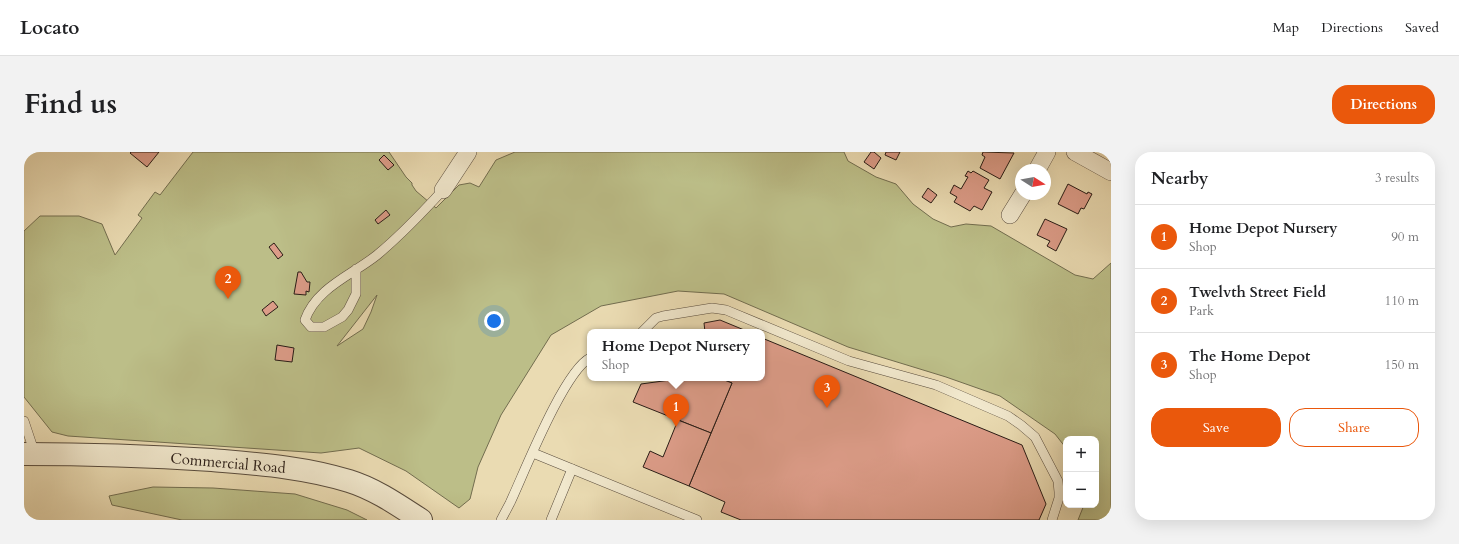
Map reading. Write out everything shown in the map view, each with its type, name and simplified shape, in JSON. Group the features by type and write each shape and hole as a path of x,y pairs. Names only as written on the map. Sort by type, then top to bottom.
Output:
{"street":[{"path":"443,190 468,152"},
{"path":"1040,164 1047,152"},
{"path":"1075,152 1111,172"},
{"path":"1010,215 1019,200"},
{"name":"Commercial Road","path":"28,451 267,464 311,470 350,481 371,490 421,520"}],"lane":[{"path":"356,270 356,294 348,310 342,317 324,328 311,327 305,320 308,312 322,294 356,270 376,256 409,227 443,190"},
{"path":"645,329 656,318 663,316 712,308 726,310 849,361 936,385 1008,416 1029,430 1035,437 1058,481 1060,492 1052,520"},
{"path":"501,520 562,392 578,368 587,360"},
{"path":"24,422 28,451"},
{"path":"533,453 697,520"},
{"path":"550,520 572,468"},
{"path":"508,520 510,503"}],"green space":[{"path":"193,152 389,152 406,177 412,183 416,191 436,208 459,185 470,183 479,187 496,160 515,152 844,152 848,161 876,177 896,184 913,204 933,219 951,227 966,224 991,226 1075,275 1093,279 1111,263 1111,520 1078,520 1083,508 1099,508 1099,436 1063,436 1063,444 1055,434 1000,396 946,377 848,347 724,294 678,291 601,306 551,335 501,415 478,467 470,499 459,508 406,471 359,448 321,453 68,436 52,432 24,397 24,231 40,216 79,216 102,224 115,255 142,218 138,215 155,192 160,195","holes":["377,295 371,312 363,329 337,346"]},
{"path":"153,487 213,488 295,494 347,510 367,520 182,520 112,505 109,496"}],"building":[{"path":"159,152 147,167 130,153"},
{"path":"871,152 874,152 881,158 874,169 864,162"},
{"path":"886,152 900,152 896,160 885,155"},
{"path":"983,152 1014,153 1000,179 980,168 985,157 982,155"},
{"path":"384,155 394,165 388,170 379,160"},
{"path":"968,171 971,173 973,171 989,180 984,188 992,192 982,210 974,206 970,211 954,202 957,197 950,193 954,185 961,189 968,177 965,176"},
{"path":"1068,184 1087,194 1088,192 1092,194 1084,209 1081,208 1078,214 1058,204"},
{"path":"928,188 937,195 931,203 922,197"},
{"path":"386,210 390,215 378,224 375,220"},
{"path":"1045,219 1067,229 1056,251 1047,246 1050,241 1037,235"},
{"path":"274,243 283,255 278,259 269,247"},
{"path":"298,272 301,272 307,282 310,282 309,292 306,291 306,295 294,294"},
{"path":"273,301 278,307 266,316 262,310"},
{"path":"720,320 742,329 705,329 704,323"},
{"path":"765,339 1022,445 1046,504 1039,520 741,520 721,512 725,502 689,486 732,383 727,381 765,381"},
{"path":"277,345 294,348 292,362 275,360"},
{"path":"663,381 727,381 732,383 711,433 633,402 641,384"},
{"path":"678,420 711,433 689,486 643,467 650,451 663,457"}],"place":[{"name":"Twelvth Street Field","path":"228,299"},
{"name":"The Home Depot","path":"827,408"},
{"name":"Home Depot Nursery","path":"676,427"}]}
